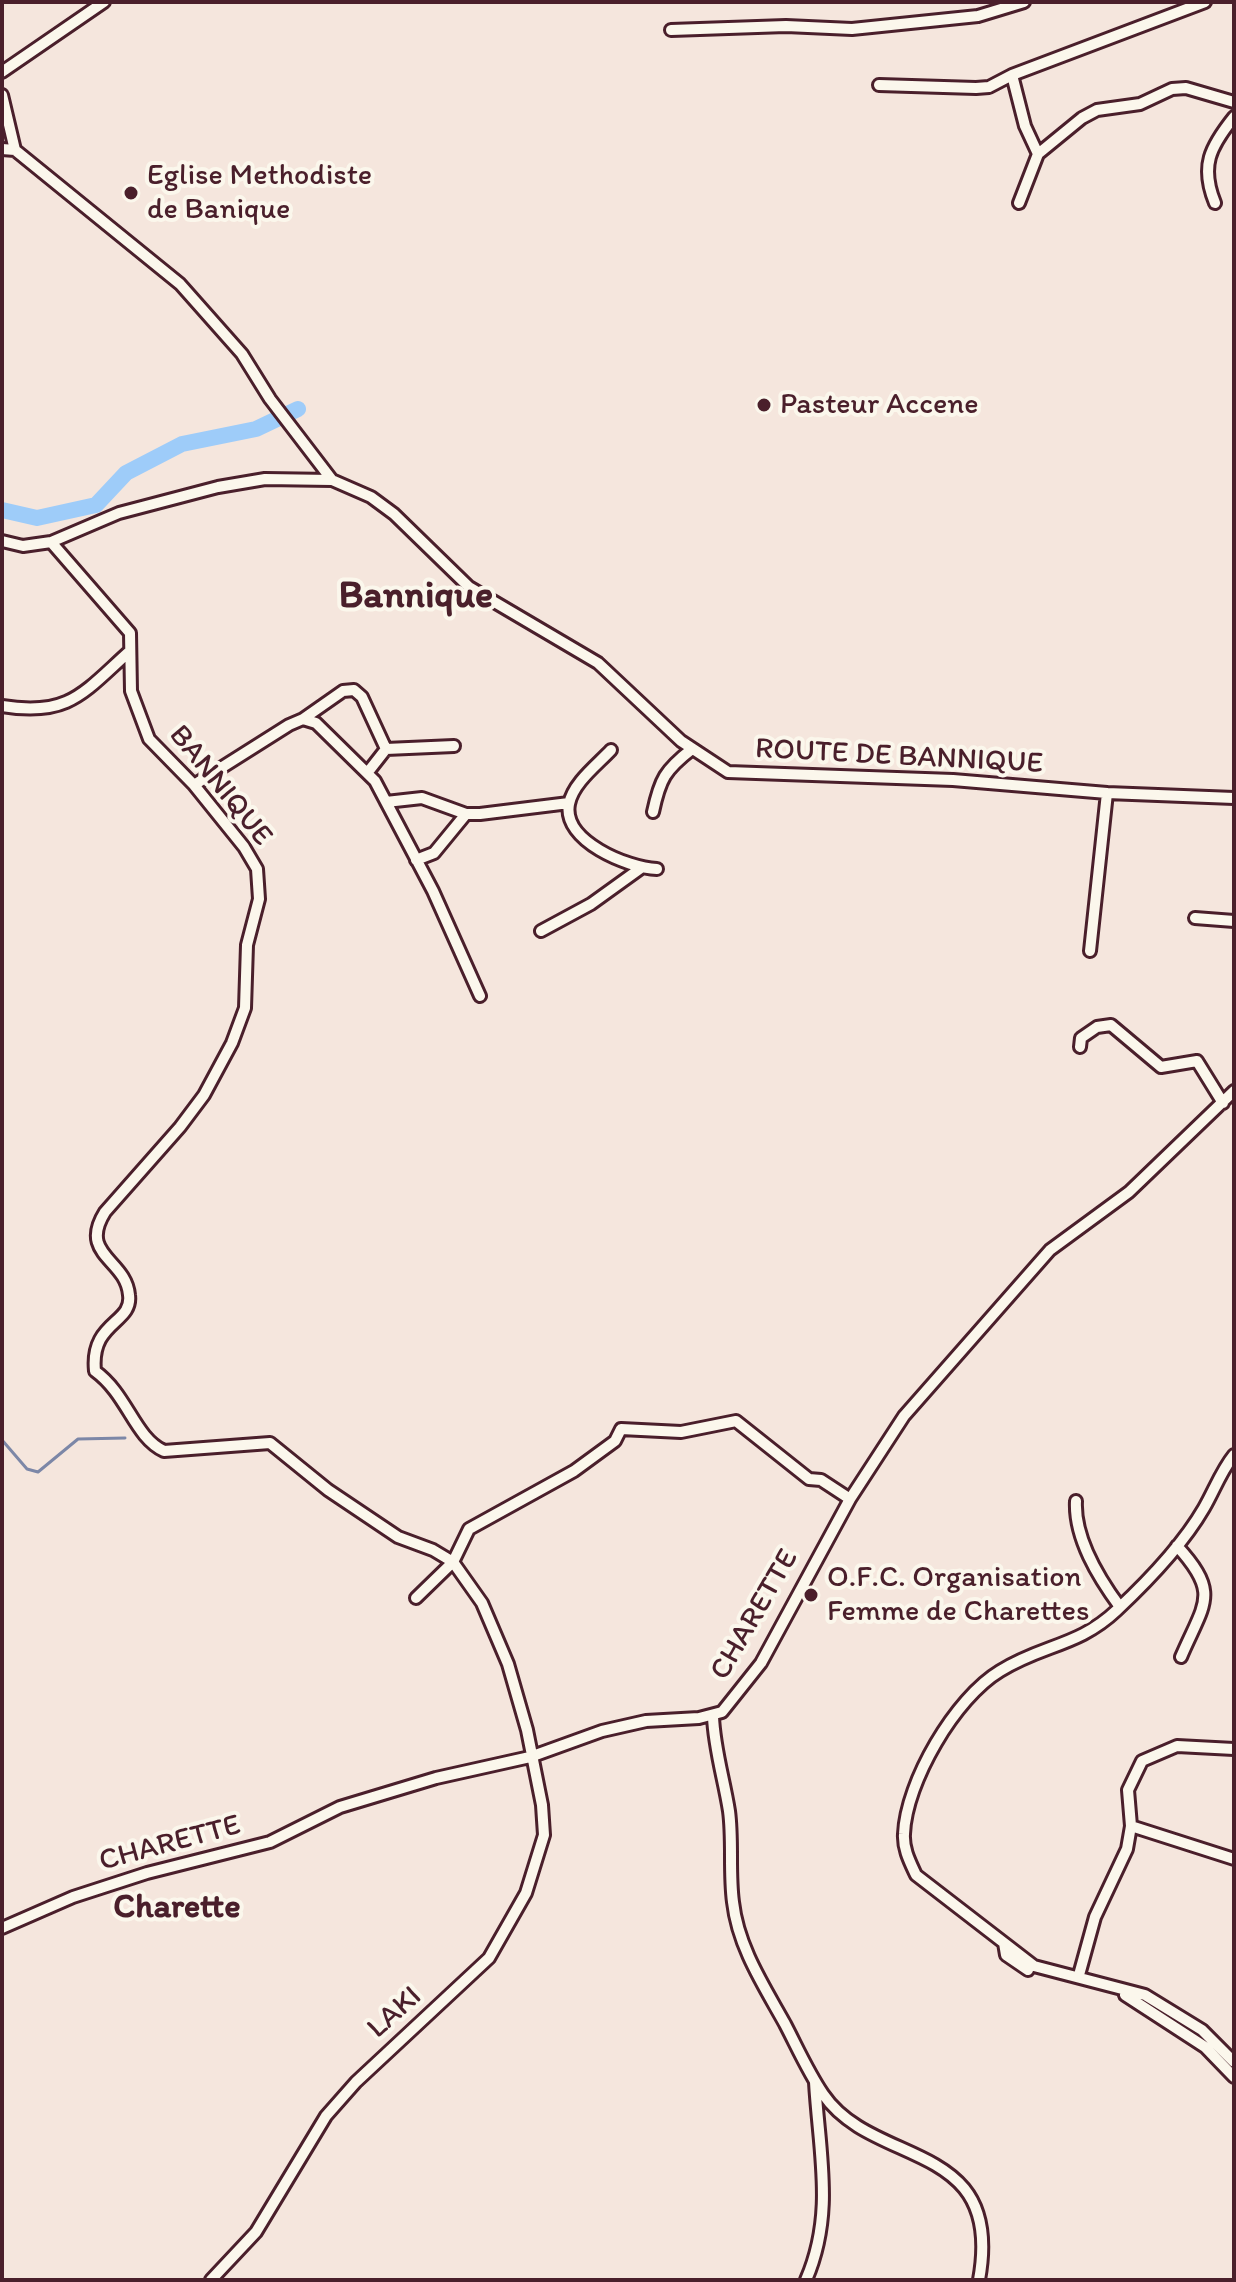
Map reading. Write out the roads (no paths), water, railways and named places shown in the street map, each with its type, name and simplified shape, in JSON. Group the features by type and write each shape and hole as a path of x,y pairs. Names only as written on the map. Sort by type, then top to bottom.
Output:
{"street":[{"path":"2,72 104,2"},
{"path":"671,30 786,26 852,29 978,16 1024,2"},
{"path":"879,85 989,87 1012,75 1205,2"},
{"path":"1012,75 1025,126 1038,154"},
{"path":"1019,203 1038,154 1082,118 1097,110 1140,104 1172,89 1186,88 1234,102"},
{"path":"2,95 15,150"},
{"path":"1215,203 1206,170 1217,141 1234,117"},
{"path":"2,149 15,150 180,284 242,354 270,399 332,480"},
{"name":"ROUTE DE BANNIQUE","path":"2,541 23,546 51,542 72,536 119,513 191,492 265,479 332,480 371,497 394,514 469,587 598,663 692,749 728,772 756,776 953,780 1107,793 1234,798"},
{"name":"BANNIQUE","path":"51,542 130,633 131,691 142,725 149,739 194,785 257,869 259,899 247,945 245,1008 232,1043 204,1095 99,1222 96,1244 125,1281 130,1295 129,1307 102,1332 93,1354 95,1371 115,1387 153,1445 164,1451 270,1443 328,1490 398,1537 433,1550 453,1562"},
{"path":"2,706 42,711 69,702 130,651"},
{"path":"194,785 343,691 354,690 362,697 386,749"},
{"path":"303,719 316,723 344,754 368,772 416,860 480,996"},
{"path":"368,772 386,749 454,746"},
{"path":"654,808 669,766 692,749"},
{"path":"611,750 577,787 569,803 569,815 576,830 587,841 625,865 657,869"},
{"path":"1090,951 1107,793"},
{"path":"386,802 422,798 466,814 569,803"},
{"path":"416,860 434,853 466,814"},
{"path":"541,931 591,904 641,868"},
{"path":"1195,918 1234,921"},
{"path":"1080,1047 1081,1038 1097,1027 1111,1025 1161,1067 1197,1061 1223,1103"},
{"name":"CHARETTE","path":"2,1928 20,1917 147,1873 270,1842 340,1807 436,1778 530,1757 602,1731 646,1721 713,1716 732,1702 761,1663 850,1499 904,1416 1050,1250 1129,1192 1234,1091"},
{"path":"416,1598 453,1562 469,1529 574,1471 615,1441 621,1429 681,1432 736,1421 809,1479 821,1480 850,1499"},
{"path":"1234,1455 1177,1546 1095,1631 1032,1654 999,1671 974,1690 938,1739 910,1797 904,1835 907,1857 916,1875 958,1911 1034,1966 1079,1975 1145,1995 1202,2030 1234,2062"},
{"path":"1076,1501 1075,1524 1100,1578 1120,1607"},
{"path":"1177,1546 1199,1570 1205,1585 1203,1605 1181,1657"},
{"name":"LAKI","path":"211,2280 256,2232 326,2116 356,2082 489,1958 526,1893 544,1835 542,1805 508,1664 482,1603 453,1562"},
{"path":"713,1716 729,1815 736,1918 754,1970 833,2107 858,2125 929,2160 966,2192 978,2215 982,2243 979,2280"},
{"path":"1079,1975 1095,1917 1127,1849 1131,1826 1128,1790 1142,1761 1177,1746 1234,1749"},
{"path":"1131,1826 1234,1859"},
{"path":"1004,1943 1006,1955 1031,1972 1130,1996 1205,2047 1234,2077"},
{"path":"806,2280 819,2249 825,2203 815,2080"}],"waterway":[{"path":"2,510 37,518 96,505 126,473 182,444 256,429 298,409"},
{"path":"2,1440 27,1469 38,1472 78,1439 125,1438"}],"place":[{"name":"Eglise Methodiste de Banique","path":"131,193"},
{"name":"Pasteur Accene","path":"764,405"},
{"name":"O.F.C. Organisation Femme de Charettes","path":"811,1595"}],"district":[{"name":"Bannique","path":"416,597"},
{"name":"Charette","path":"177,1908"}]}
